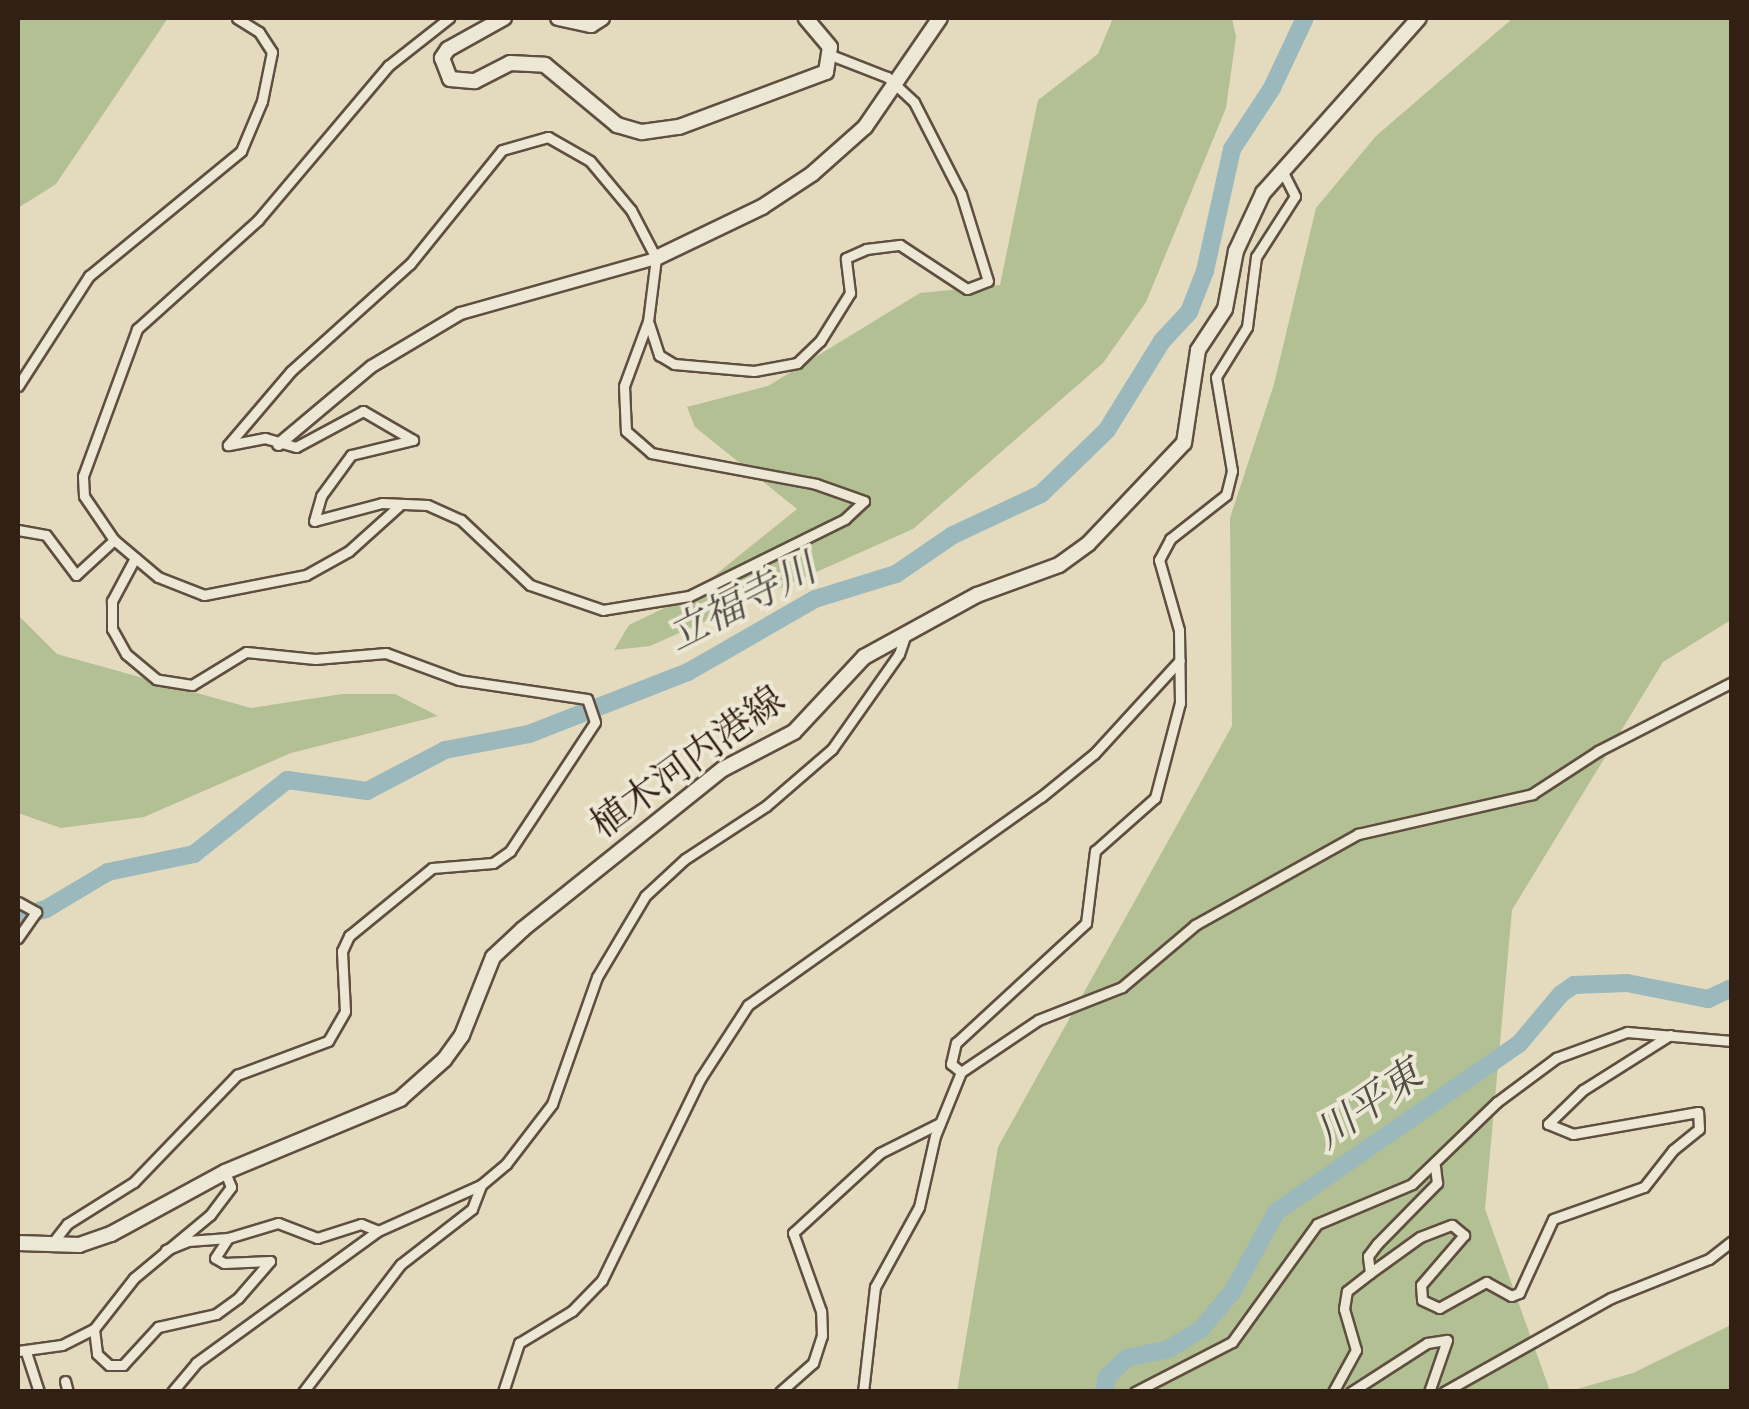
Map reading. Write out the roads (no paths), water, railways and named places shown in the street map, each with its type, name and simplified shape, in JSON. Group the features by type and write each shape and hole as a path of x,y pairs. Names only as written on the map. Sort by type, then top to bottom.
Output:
{"main road":[{"path":"504,18 448,49 442,58 450,79 475,81 510,63 545,65 617,124 642,132 679,127 826,72 833,56 806,18"},
{"path":"558,18 591,25 602,18"},
{"path":"656,258 762,207 812,174 865,127 940,18"},
{"name":"植木河内港線","path":"18,1243 50,1247 111,1234 225,1172 400,1099 444,1060 462,1035 492,957 512,938 723,769 794,732 832,685 906,634 977,595 1059,565 1088,544 1184,443 1198,350 1225,309 1236,250 1250,218 1282,170 1419,18"}],"street":[{"path":"18,386 89,276 241,151 267,86 272,52 259,32 237,18"},
{"path":"400,505 348,551 306,576 238,593 193,594 135,558 114,540 84,496 84,476 137,330 258,220 388,66 449,18"},
{"path":"648,321 659,355 674,364 754,371 797,363 820,341 850,293 846,258 866,249 900,245 955,283 983,288 985,261 960,194 914,102 896,82 833,56"},
{"path":"548,137 567,142 631,210 656,258 648,321 622,403 626,431 638,446 816,484 864,501 803,542 689,596 604,610 530,586 461,520 427,505 382,503 314,521 321,496 352,455 413,440 363,411 296,447 265,438 228,445 291,371 410,264 484,168 512,144 548,137"},
{"path":"961,1072 951,1064 956,1043 1086,924 1095,851 1154,798 1180,703 1175,605 1159,560 1170,539 1226,496 1232,471 1216,377 1247,327 1260,246 1294,196 1282,170"},
{"path":"278,444 372,366 460,313 656,258"},
{"path":"18,530 46,535 76,574 114,540"},
{"path":"50,1247 67,1224 134,1182 236,1074 328,1041 345,1010 342,951 349,936 432,868 494,862 510,851 595,722 587,699 459,680 386,654 315,658 246,652 192,685 156,679 126,654 112,629 112,601 135,558"},
{"path":"172,1392 196,1363 378,1231 481,1185 506,1164 552,1104 597,977 645,896 832,749 900,654 906,634"},
{"path":"503,1392 519,1343 572,1311 602,1280 700,1079 748,1005 1041,797 1094,754 1180,660"},
{"path":"863,1392 874,1288 919,1207 940,1123 961,1072 1038,1020 1122,987 1194,925 1358,834 1532,794 1598,751 1732,682"},
{"path":"18,902 36,912 18,938"},
{"path":"1135,1392 1232,1342 1317,1224 1402,1188 1435,1166 1497,1102 1556,1058 1627,1032 1732,1041"},
{"path":"1333,1392 1356,1350 1344,1309 1348,1291 1420,1237 1452,1224 1464,1235 1421,1285 1422,1300 1440,1308 1486,1282 1511,1296 1519,1293 1552,1219 1644,1187 1672,1150 1699,1129 1698,1112 1572,1134 1548,1124 1582,1090 1670,1035"},
{"path":"780,1392 813,1363 822,1336 821,1312 793,1234 880,1153 940,1123"},
{"path":"1370,1273 1368,1256 1377,1244 1437,1184 1435,1166"},
{"path":"39,1392 22,1351 62,1346 94,1330 166,1250 210,1215 231,1187 225,1172"},
{"path":"303,1392 401,1264 472,1209 481,1185"},
{"path":"166,1250 188,1240 228,1238 278,1223 317,1238 361,1224 378,1231"},
{"path":"94,1330 97,1354 108,1365 123,1364 158,1327 227,1306 254,1287 270,1261 224,1263 215,1258 228,1238"},
{"path":"1444,1392 1611,1298 1730,1245"},
{"path":"1351,1392 1427,1342 1447,1340 1429,1392"}],"waterway":[{"name":"立福寺川","path":"18,917 46,909 108,872 194,854 287,780 367,791 445,750 529,734 688,672 815,599 896,574 953,535 1041,494 1107,430 1162,341 1189,312 1205,271 1232,149 1272,88 1305,18"},
{"name":"川平東","path":"1104,1392 1107,1377 1127,1358 1169,1349 1201,1329 1233,1291 1276,1212 1519,1044 1561,994 1574,985 1627,983 1708,999 1732,988"}]}
